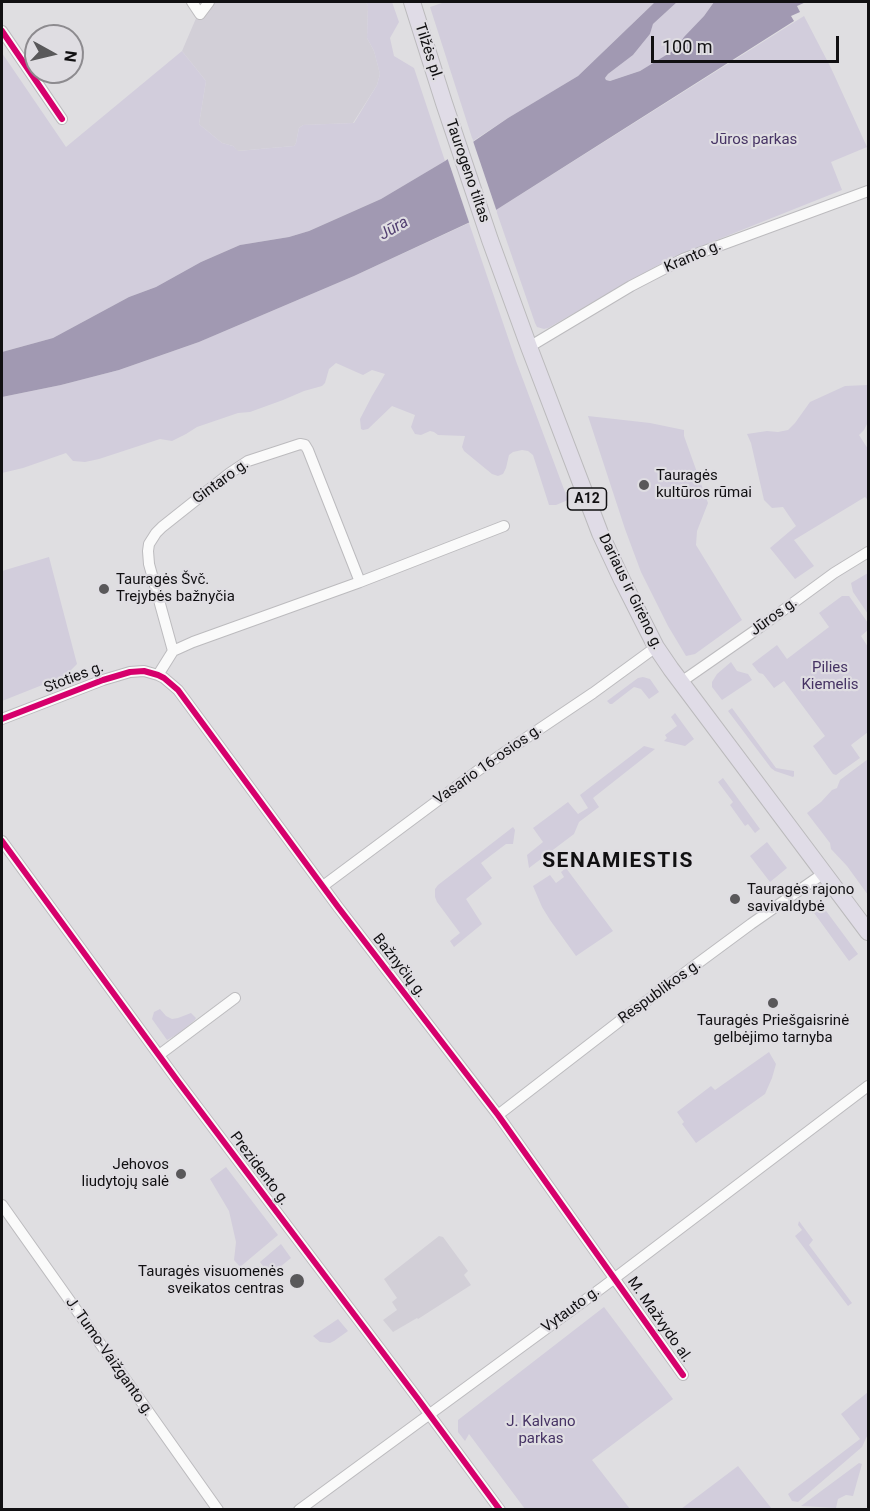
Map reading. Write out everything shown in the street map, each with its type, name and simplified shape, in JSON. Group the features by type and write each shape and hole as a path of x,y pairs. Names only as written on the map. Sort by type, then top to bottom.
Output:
{"highway":[{"name":"Tilžės pl.","path":"412,2 444,103"},
{"name":"Taurogeno tiltas","path":"444,103 490,240"},
{"name":"Dariaus ir Girėno g.","path":"490,240 600,533 656,647 868,932"}],"street":[{"path":"192,2 201,14 209,2"},
{"path":"2,31 62,118"},
{"name":"Kranto g.","path":"529,347 631,286 683,259 868,191"},
{"name":"Gintaro g.","path":"173,651 149,564 150,544 162,527 248,461 300,444 305,445 360,582"},
{"path":"158,675 173,651 504,526"},
{"name":"Jūros g.","path":"681,682 834,573 868,552"},
{"name":"Vasario 16-osios g.","path":"323,886 480,769 593,693 656,647"},
{"name":"Stoties g.","path":"2,719 117,675 144,671 158,675"},
{"name":"Bažnyčių g.","path":"158,675 178,690 323,886 498,1115 615,1278"},
{"name":"Prezidento g.","path":"2,841 159,1055 500,1509"},
{"name":"Respublikos g.","path":"498,1115 621,1020 824,873"},
{"path":"159,1055 235,998"},
{"name":"Vytauto g.","path":"299,1509 615,1278 868,1086"},
{"name":"J. Tumo-Vaižganto g.","path":"2,1205 218,1509"},
{"name":"M. Mažvydo al.","path":"615,1278 683,1375"}],"shaded area":[{"path":"203,2 366,2 368,6 367,38 374,51 380,74 377,85 353,123 303,125 299,128 294,146 237,151 233,146 222,143 199,124 206,81 182,51"},
{"path":"439,1236 443,1237 468,1271 464,1275 471,1285 393,1332 383,1320 397,1310 392,1302 397,1298 384,1279"}],"green space":[{"path":"366,2 392,2 399,22 390,38 394,56 414,68 445,161 381,199 309,231 289,237 240,245 201,262 156,287 129,297 53,338 2,352 2,53 66,147 182,51 206,81 199,124 222,143 233,146 238,151 294,146 299,128 303,125 354,123 377,85 380,74 374,51 367,38 368,6"},
{"path":"445,2 655,2 578,76 473,141 430,7"},
{"path":"677,2 714,2 677,49 640,71 610,81 606,80 608,74 633,55 650,34 653,24"},
{"name":"Jūros parkas","path":"804,16 867,147 831,162 842,190 669,259 548,328 537,327 496,210"},
{"path":"469,223 516,361 568,500 549,505 533,455 528,451 522,450 509,455 503,474 498,476 492,474 464,451 462,447 465,436 438,435 430,431 421,435 415,434 411,427 415,415 392,406 368,429 361,429 360,419 385,374 372,370 363,375 336,363 329,369 322,386 250,412 238,413 197,427 172,441 160,439 85,462 73,461 66,453 2,473 2,397 119,370 199,342 354,276"},
{"path":"868,385 868,422 859,435 868,449 868,500 865,497 794,540 814,566 795,579 770,548 796,526 783,507 772,508 764,500 747,434 788,430 810,402 845,386"},
{"path":"588,416 650,423 684,430 684,436 708,503 697,531 696,545 742,620 695,654 686,656 641,572"},
{"path":"49,557 77,664 65,676 2,701 2,571"},
{"path":"868,573 868,614 853,592 851,583"},
{"name":"Pilies Kiemelis","path":"842,596 849,596 868,623 868,630 861,636 868,647 868,732 851,745 860,758 836,775 813,746 825,736 784,681 774,688 752,664 777,645 787,659 829,627 819,613"},
{"path":"731,662 737,671 748,674 752,680 722,700 712,687 712,682 717,674"},
{"path":"638,678 650,679 659,692 649,699 641,689 634,687 612,704 607,701"},
{"path":"732,708 776,768 794,771 793,777 771,768 728,711"},
{"path":"675,713 694,739 685,746 664,741 667,738 665,735 677,726 671,717"},
{"path":"644,746 655,749 593,798 599,807 579,822 574,834 529,868 527,855 543,842 533,828 568,802 578,814 588,808 580,795"},
{"path":"868,759 868,895 847,866 831,849 830,843 807,813 837,788 840,780"},
{"path":"723,778 760,829 755,833 748,824 745,826 730,805 733,802 718,782"},
{"path":"513,827 515,830 513,844 506,844 481,863 492,878 466,899 482,924 454,947 450,941 460,933 437,902 435,889"},
{"path":"767,842 787,868 770,882 750,856"},
{"path":"566,868 613,931 576,956 542,907 533,886 550,875 556,883 564,877 561,872"},
{"path":"818,900 858,954 849,961 809,906"},
{"path":"160,1009 172,1019 191,1013 196,1018 178,1034 167,1040 152,1019 154,1012"},
{"path":"769,1052 776,1064 765,1094 696,1143 682,1124 684,1122 677,1112 711,1086 715,1090"},
{"path":"226,1167 278,1235 240,1267 234,1260 236,1242 229,1211 210,1179"},
{"path":"799,1221 813,1240 809,1245 852,1303 848,1306 795,1236 802,1230 798,1225"},
{"path":"281,1244 291,1258 270,1275 260,1262"},
{"name":"J. Kalvano parkas","path":"604,1307 673,1399 592,1460 630,1509 525,1509 469,1434 465,1441 458,1432 458,1420"},
{"path":"338,1319 348,1331 334,1341 320,1342 313,1336"},
{"path":"868,1392 868,1434 862,1447 798,1502 792,1501 788,1494 860,1439 841,1414"},
{"path":"859,1463 862,1464 853,1496 846,1495 838,1499 836,1508 801,1506"},
{"path":"738,1466 772,1509 681,1509"}],"water":[{"name":"Jūra","path":"655,2 677,2 653,24 650,34 633,55 608,74 606,80 610,81 640,71 676,49 714,2 806,2 797,6 800,12 791,16 794,21 496,210 354,276 199,342 119,370 2,397 2,352 53,338 129,297 156,287 201,262 240,245 289,237 309,231 381,199 578,76"}],"pier":[{"path":"472,138 497,212 470,225 447,157"}],"cycle path":[{"path":"2,31 62,119"},
{"path":"2,719 130,672 144,671 158,675 178,690 338,907 498,1115 683,1375"},
{"path":"2,841 177,1080 500,1510"}],"place":[{"name":"Tauragės kultūros rūmai","path":"644,485"},
{"name":"Tauragės Švč. Trejybės bažnyčia","path":"104,589"},
{"name":"Tauragės rajono savivaldybė","path":"735,899"},
{"name":"Tauragės Priešgaisrinė gelbėjimo tarnyba","path":"773,1003"},
{"name":"Jehovos liudytojų salė","path":"181,1174"},
{"name":"Tauragės visuomenės sveikatos centras","path":"297,1281"}],"district":[{"name":"SENAMIESTIS","path":"618,862"}]}
